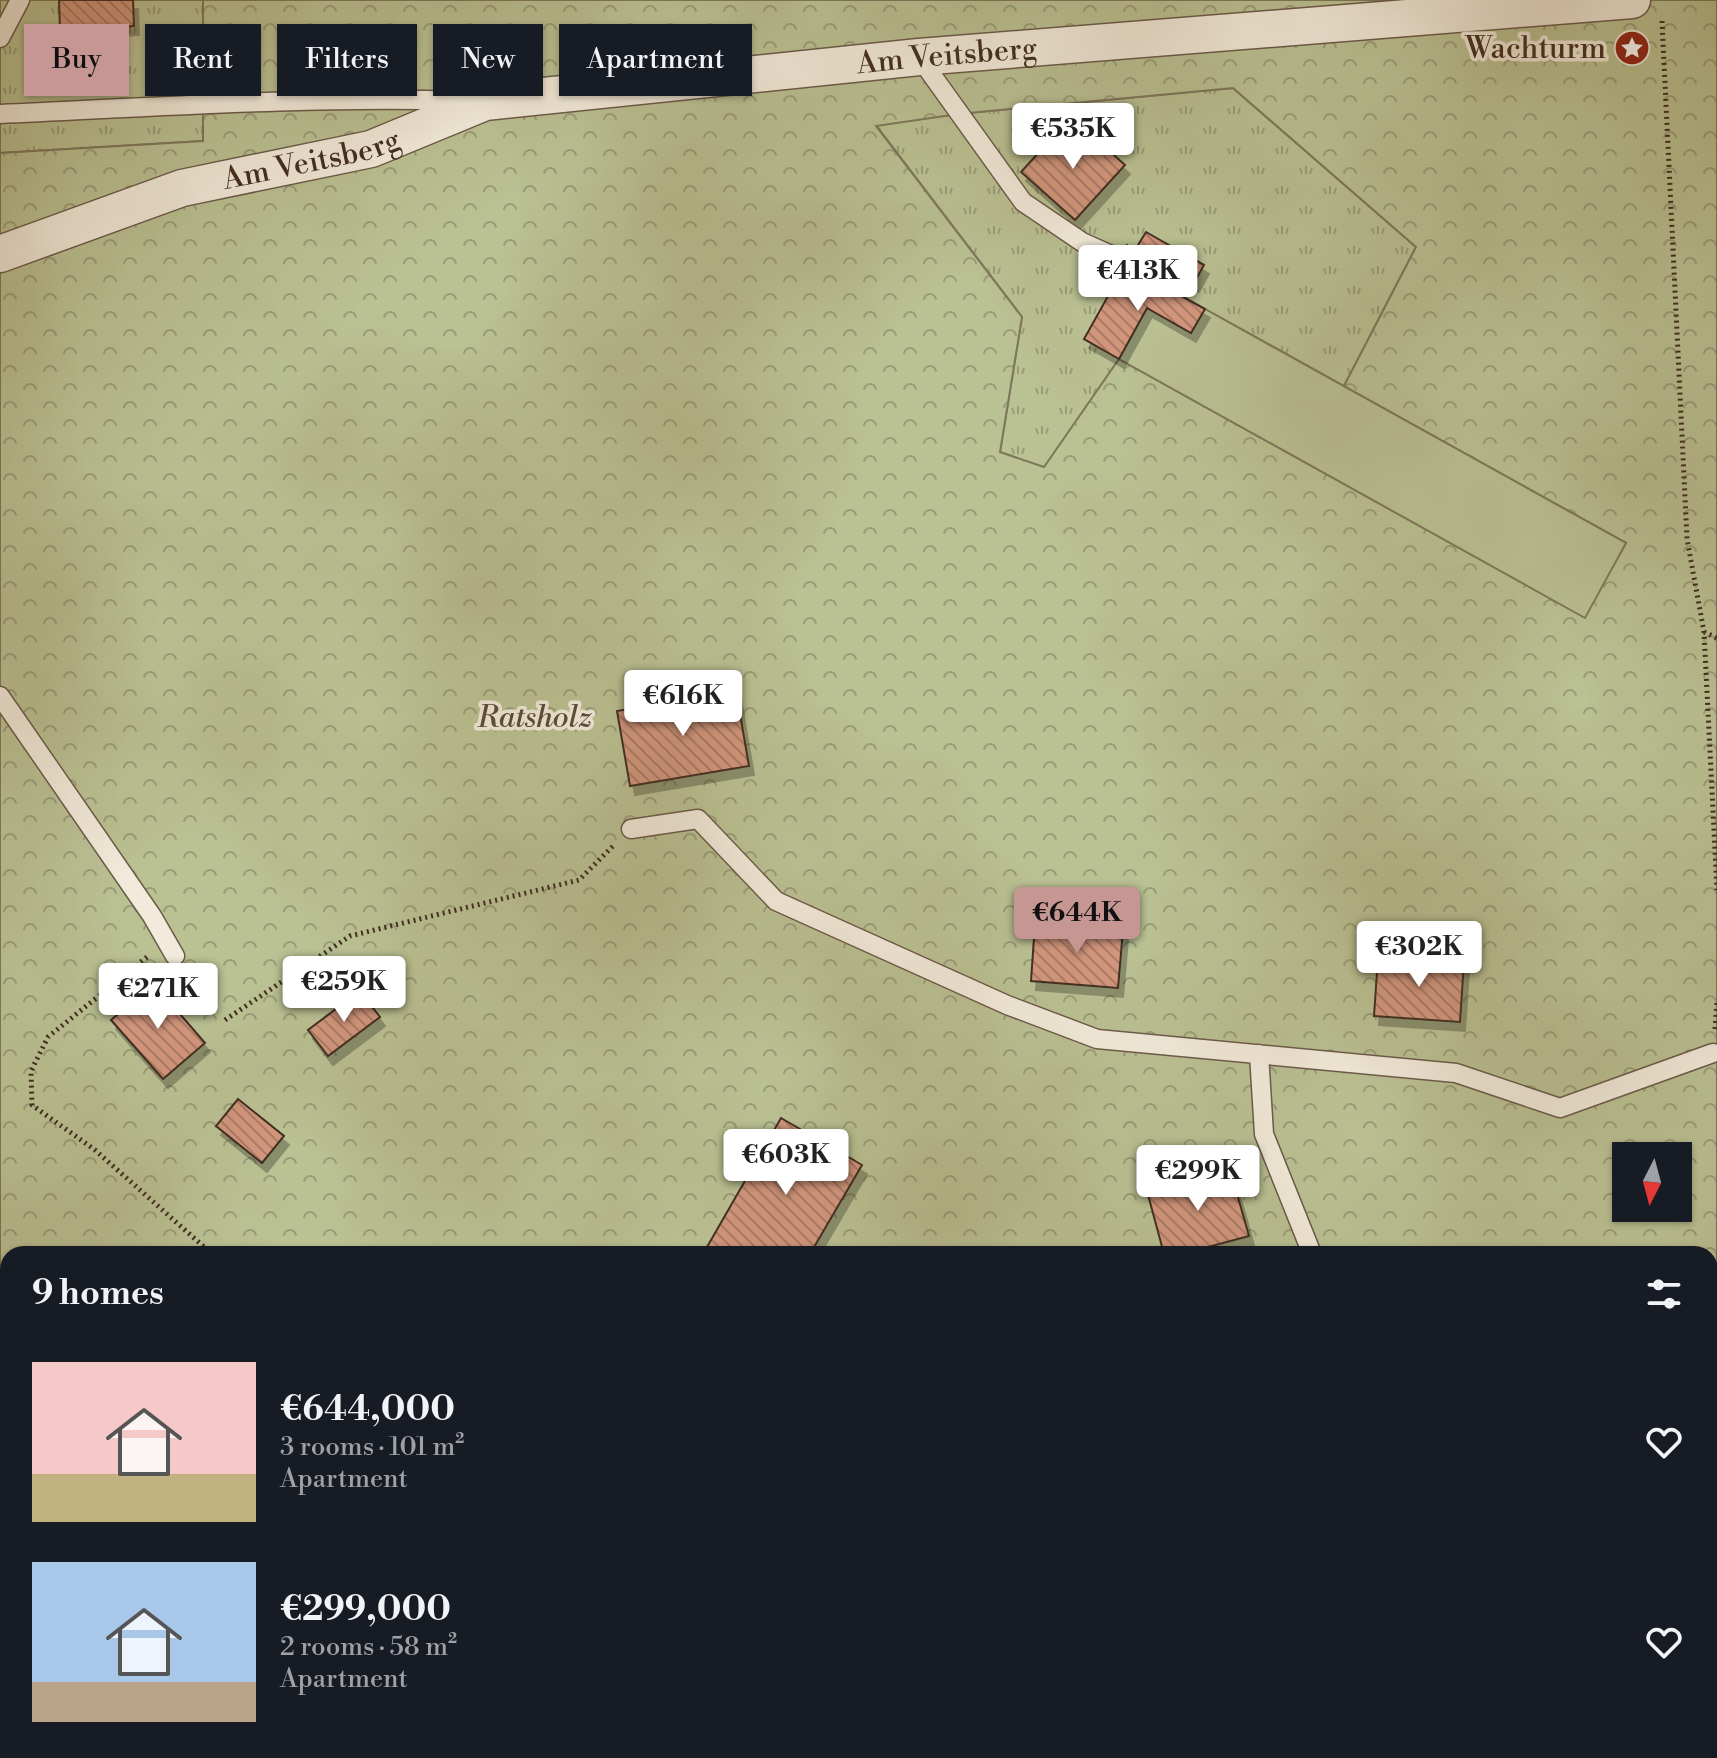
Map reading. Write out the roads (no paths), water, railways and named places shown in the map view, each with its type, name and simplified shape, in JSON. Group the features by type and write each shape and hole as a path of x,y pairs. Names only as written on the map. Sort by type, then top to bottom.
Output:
{"street":[{"name":"Am Veitsberg","path":"0,254 182,188 371,149 485,102 919,57 1646,4"}],"lane":[{"path":"0,38 20,0"},
{"path":"919,57 1023,202 1082,242 1120,259"},
{"path":"0,114 219,104 423,100 485,102"},
{"path":"0,696 81,811 171,948"},
{"path":"631,829 698,819 776,901 1007,1005 1097,1039 1456,1073 1560,1108 1713,1053"},
{"path":"1259,1054 1264,1134 1309,1246"}],"place":[{"name":"Wachturm","path":"1632,48"}],"park label":[{"name":"Ratsholz","path":"535,717"}]}
